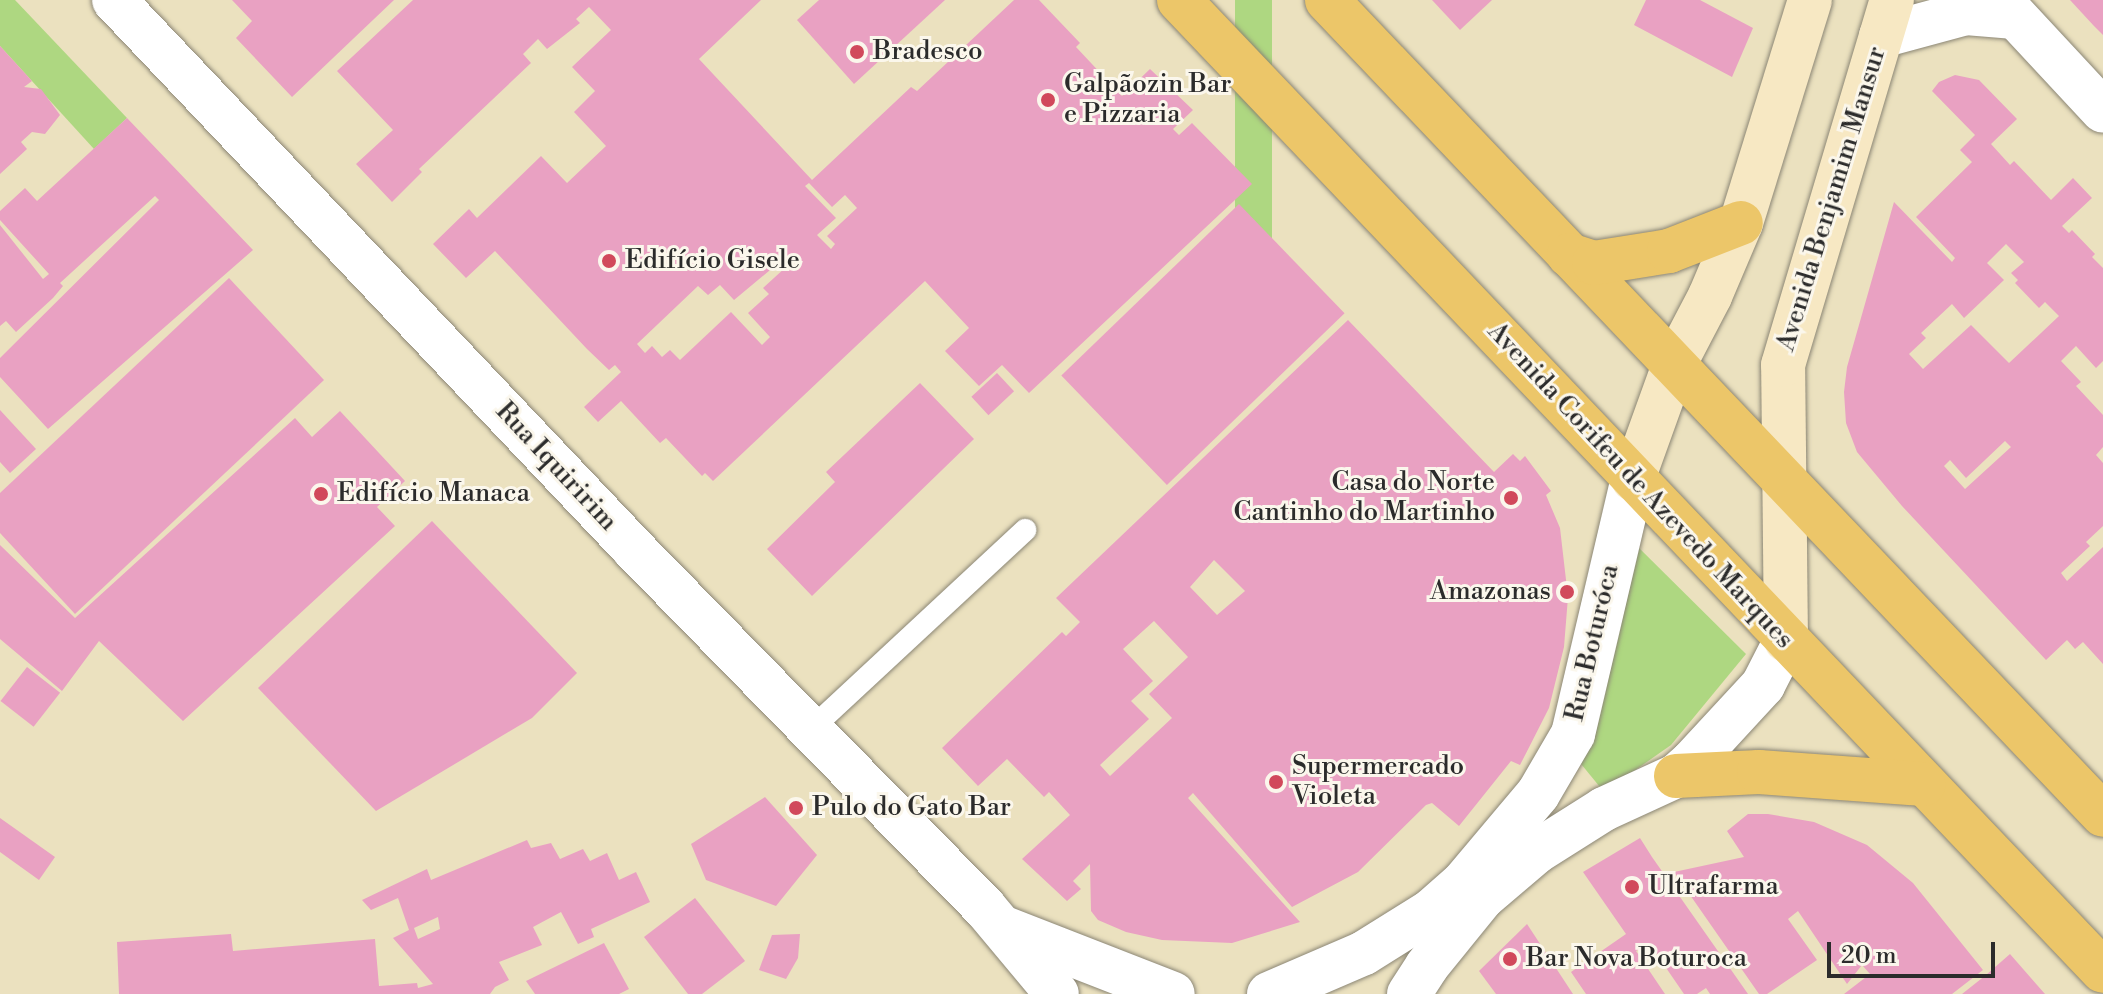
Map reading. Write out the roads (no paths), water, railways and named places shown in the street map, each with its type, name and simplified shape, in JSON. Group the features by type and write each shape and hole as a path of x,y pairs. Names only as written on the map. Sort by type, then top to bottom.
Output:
{"main road":[{"name":"Avenida Corifeu de Azevedo Marques","path":"1179,0 2103,971"},
{"path":"1327,0 1783,481 2100,806"},
{"path":"1633,479 1674,365 1710,296 1741,223 1810,0"},
{"name":"Avenida Benjamim Mansur","path":"1786,640 1783,365 1886,18"},
{"path":"1569,255 1594,263 1669,251 1741,223"},
{"path":"1676,776 1759,772 1924,784"}],"street":[{"name":"Rua Iquiririm","path":"114,0 810,730 1004,928 1057,994"},
{"path":"1886,18 2008,8 2103,111"},
{"name":"Rua Boturóca","path":"1409,994 1472,890 1538,794 1573,734 1633,479"},
{"name":"Rua Boturóca","path":"1269,994 1364,953 1604,809 1676,776 1763,685 1786,640"},
{"name":"Rua Iquiririm","path":"1004,928 1173,994"}],"lane":[{"path":"810,730 1025,530"}],"place":[{"name":"Bradesco","path":"857,52"},
{"name":"Galpãozin Bar e Pizzaria","path":"1048,100"},
{"name":"Edifício Gisele","path":"609,261"},
{"name":"Edifício Manaca","path":"321,494"},
{"name":"Casa do Norte Cantinho do Martinho","path":"1511,498"},
{"name":"Amazonas","path":"1567,592"},
{"name":"Supermercado Violeta","path":"1276,782"},
{"name":"Pulo do Gato Bar","path":"796,808"},
{"name":"Ultrafarma","path":"1632,887"},
{"name":"Bar Nova Boturoca","path":"1510,959"}]}
